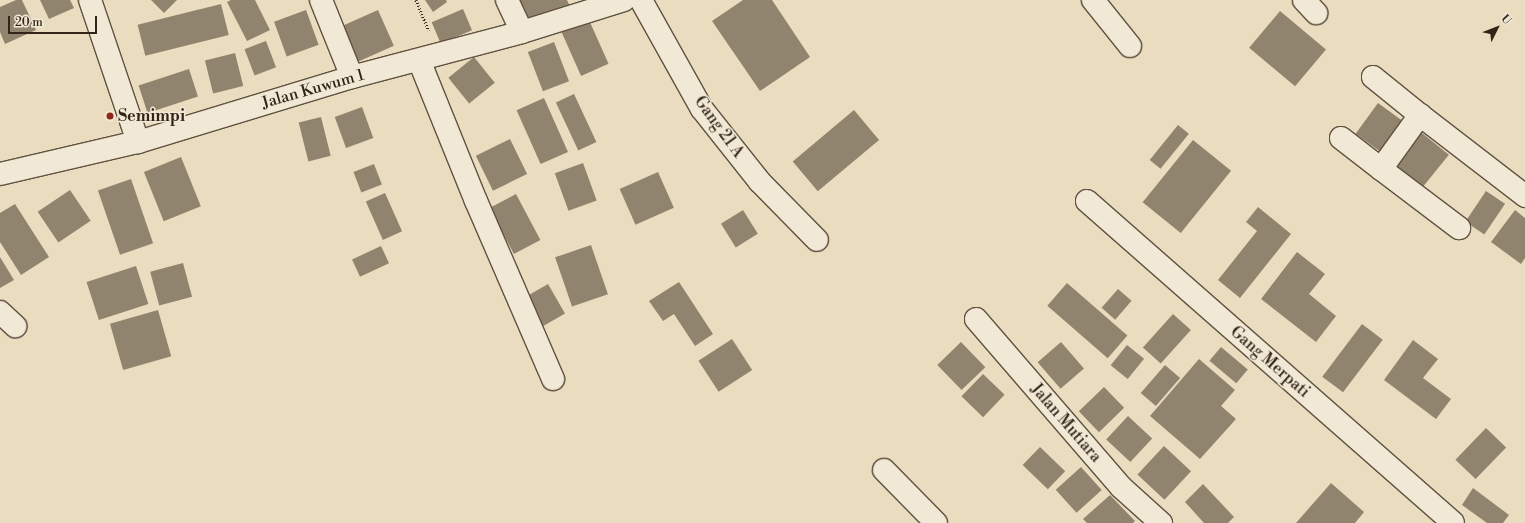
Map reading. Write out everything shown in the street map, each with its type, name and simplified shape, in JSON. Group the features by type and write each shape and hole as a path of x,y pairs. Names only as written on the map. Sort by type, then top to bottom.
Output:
{"street":[{"path":"90,0 138,142"},
{"path":"321,0 352,77"},
{"path":"507,0 522,32"},
{"name":"Jalan Kuwum 1","path":"0,174 138,142 352,77 522,32 592,5 624,0"},
{"name":"Gang 21 A","path":"641,0 702,109 760,182 817,240"},
{"path":"1093,0 1130,46"},
{"path":"418,60 476,201 554,379"},
{"path":"1374,77 1420,115 1525,196"},
{"path":"1381,169 1420,115"},
{"path":"1341,138 1459,228"},
{"name":"Gang Merpati","path":"1087,201 1453,523"},
{"name":"Jalan Mutiara","path":"976,319 1121,487 1161,523"},
{"path":"884,470 936,523"}],"path":[{"path":"416,0 440,54"}],"building":[{"path":"16,0 22,0 36,30 5,44 0,32 0,7"},
{"path":"40,0 70,0 74,8 49,19"},
{"path":"151,0 177,0 164,13"},
{"path":"231,0 255,0 270,30 247,41 227,2"},
{"path":"425,0 446,0 447,2 433,12"},
{"path":"516,0 567,0 572,11 528,29"},
{"path":"743,0 772,0 810,57 760,91 712,21"},
{"path":"221,4 229,35 145,56 138,25"},
{"path":"463,9 472,30 441,43 432,22"},
{"path":"306,10 319,45 287,56 274,22"},
{"path":"378,10 394,46 357,62 341,26"},
{"path":"1280,11 1326,50 1295,86 1249,48"},
{"path":"589,20 609,64 581,76 562,32"},
{"path":"266,41 276,67 255,75 245,49"},
{"path":"554,42 569,81 543,91 528,52"},
{"path":"235,53 243,86 213,93 205,60"},
{"path":"474,57 495,83 469,103 448,78"},
{"path":"189,69 198,97 148,113 139,85"},
{"path":"574,94 596,142 578,150 556,102"},
{"path":"544,98 568,152 541,164 517,110"},
{"path":"1378,103 1408,125 1386,155 1356,134"},
{"path":"362,107 373,138 346,148 335,117"},
{"path":"854,110 879,140 818,191 793,161"},
{"path":"321,117 331,156 308,161 299,123"},
{"path":"1178,125 1189,134 1161,169 1150,160"},
{"path":"1417,129 1449,155 1422,188 1390,162"},
{"path":"510,139 527,174 493,191 476,156"},
{"path":"1193,140 1231,171 1181,233 1143,202"},
{"path":"181,157 201,206 164,221 144,172"},
{"path":"583,163 597,201 568,211 555,173"},
{"path":"374,164 382,185 361,192 353,172"},
{"path":"658,172 674,208 635,225 620,189"},
{"path":"131,179 153,243 120,255 98,190"},
{"path":"70,190 91,221 58,242 38,212"},
{"path":"1486,191 1505,204 1484,235 1465,222"},
{"path":"385,193 402,231 383,240 366,202"},
{"path":"516,194 540,240 514,254 490,208"},
{"path":"15,204 49,257 21,275 0,242 0,213"},
{"path":"1258,207 1291,234 1240,298 1218,280 1257,231 1246,222"},
{"path":"743,210 758,234 736,248 721,224"},
{"path":"1515,210 1525,218 1525,258 1521,264 1491,242"},
{"path":"591,245 608,294 572,307 555,257"},
{"path":"381,246 389,263 360,277 352,260"},
{"path":"1297,252 1325,274 1309,294 1336,316 1316,342 1261,299"},
{"path":"0,257 14,280 0,288"},
{"path":"183,263 192,297 159,306 150,272"},
{"path":"136,266 148,304 99,320 87,282"},
{"path":"679,282 713,334 695,346 674,314 663,321 649,301"},
{"path":"1067,283 1127,335 1108,358 1047,306"},
{"path":"548,284 565,313 538,329 521,300"},
{"path":"1118,289 1132,301 1115,320 1102,308"},
{"path":"158,310 171,356 123,370 110,324"},
{"path":"1173,314 1191,330 1161,364 1143,347"},
{"path":"1362,324 1383,340 1343,392 1322,377"},
{"path":"732,339 752,370 719,392 698,361"},
{"path":"1413,340 1438,359 1423,378 1451,399 1436,419 1384,380"},
{"path":"961,342 985,367 962,390 937,365"},
{"path":"1061,342 1084,368 1061,389 1038,362"},
{"path":"1127,345 1144,359 1128,379 1111,365"},
{"path":"1221,347 1248,369 1236,383 1209,361"},
{"path":"1199,359 1235,390 1221,406 1236,419 1200,459 1150,416"},
{"path":"1165,365 1180,378 1156,406 1141,393"},
{"path":"983,374 1005,395 983,417 961,396"},
{"path":"1104,387 1124,408 1099,432 1079,411"},
{"path":"1128,416 1152,439 1130,462 1106,439"},
{"path":"1486,428 1506,447 1476,479 1455,460"},
{"path":"1164,446 1191,471 1164,500 1137,475"},
{"path":"1040,447 1065,471 1048,489 1023,465"},
{"path":"1081,467 1102,490 1076,513 1056,490"},
{"path":"1331,483 1364,512 1355,523 1296,523"},
{"path":"1203,484 1234,517 1228,523 1204,523 1185,502"},
{"path":"1473,488 1509,515 1503,523 1487,523 1462,505"},
{"path":"1110,495 1135,521 1133,523 1087,523 1083,519"}],"place":[{"name":"Semimpi","path":"110,116"}]}
